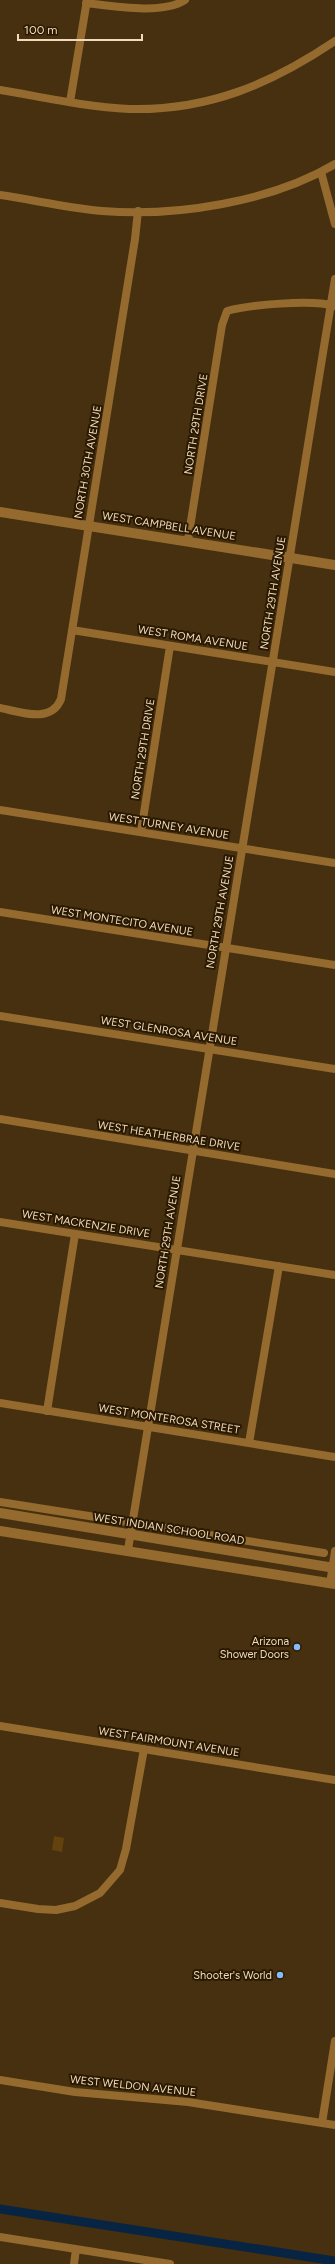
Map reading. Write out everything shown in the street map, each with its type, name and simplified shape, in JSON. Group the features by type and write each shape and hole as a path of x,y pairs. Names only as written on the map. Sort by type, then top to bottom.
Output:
{"main road":[{"name":"WEST CAMPBELL AVENUE","path":"0,512 188,540 335,565"},
{"name":"WEST INDIAN SCHOOL ROAD","path":"0,1513 334,1567"},
{"path":"0,1531 128,1550 332,1584"}],"street":[{"path":"70,102 86,1 123,7 149,7 166,6 185,0"},
{"path":"0,90 70,102 129,109 161,108 206,101 249,89 279,76 335,41"},
{"path":"0,195 79,208 138,211 187,209 243,200 284,188 321,172 335,164"},
{"path":"321,172 335,224"},
{"name":"NORTH 30TH AVENUE","path":"0,708 40,714 50,713 58,705 61,699 134,247 138,211"},
{"name":"NORTH 29TH AVENUE","path":"128,1550 289,558 333,306 335,278"},
{"name":"NORTH 29TH DRIVE","path":"188,540 222,325 227,312 237,308 312,302 333,306"},
{"name":"WEST ROMA AVENUE","path":"72,630 335,672"},
{"name":"NORTH 29TH DRIVE","path":"141,832 170,646"},
{"name":"WEST TURNEY AVENUE","path":"0,810 335,863"},
{"name":"WEST MONTECITO AVENUE","path":"0,912 335,966"},
{"name":"WEST GLENROSA AVENUE","path":"0,1016 335,1069"},
{"name":"WEST HEATHERBRAE DRIVE","path":"0,1119 335,1174"},
{"name":"WEST MACKENZIE DRIVE","path":"0,1222 335,1275"},
{"path":"47,1411 75,1234"},
{"path":"249,1443 279,1266"},
{"name":"WEST MONTEROSA STREET","path":"0,1403 335,1457"},
{"name":"WEST INDIAN SCHOOL ROAD","path":"0,1502 324,1553"},
{"path":"332,1584 335,1551"},
{"name":"WEST FAIRMOUNT AVENUE","path":"0,1726 335,1780"},
{"path":"0,1903 56,1910 75,1906 100,1893 120,1870 126,1849 144,1749"},
{"path":"322,2123 335,2041"},
{"name":"WEST WELDON AVENUE","path":"0,2080 75,2092 188,2102 335,2125"},
{"path":"0,2236 170,2264"},
{"path":"74,2264 76,2249"}],"shaded area":[{"path":"54,1836 64,1838 62,1852 52,1850"}],"waterway":[{"path":"0,2209 335,2261"}],"place":[{"name":"Arizona Shower Doors","path":"297,1647"},
{"name":"Shooter's World","path":"280,1975"}]}
